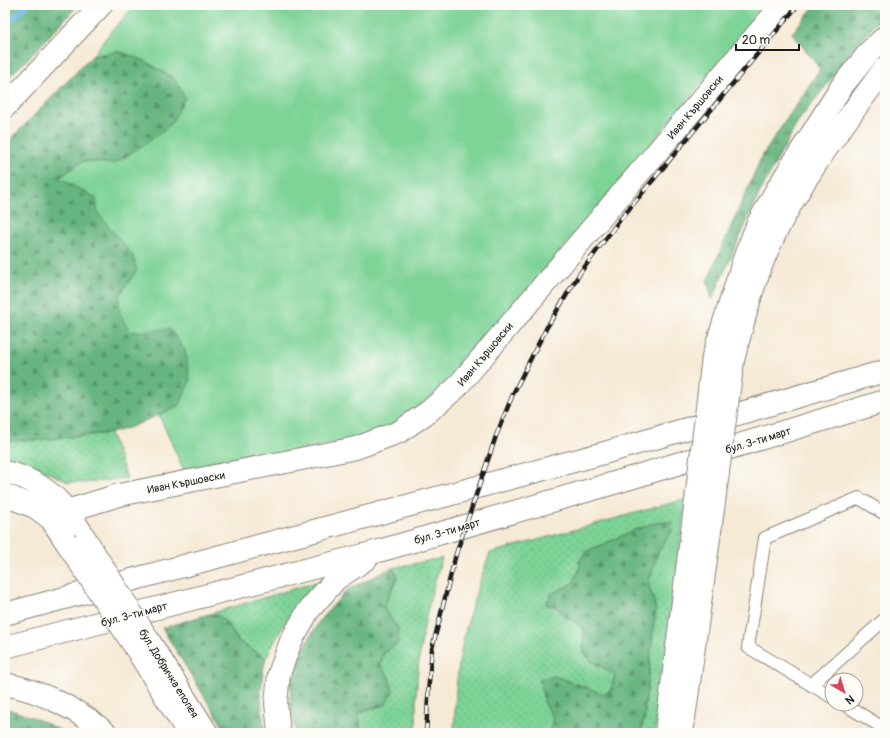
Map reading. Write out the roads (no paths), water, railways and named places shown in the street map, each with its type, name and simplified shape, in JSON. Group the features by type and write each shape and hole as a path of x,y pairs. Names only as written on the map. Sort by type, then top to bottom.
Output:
{"main road":[{"path":"5,107 100,5"},
{"name":"Иван Кършовски","path":"59,515 119,495 356,448 399,432 428,412 456,388 782,5"},
{"path":"682,733 705,501 723,359 744,259 758,223 777,189 842,86 885,37"},
{"path":"723,359 744,318 772,239 794,198 838,132 885,68"},
{"path":"5,614 604,453 885,371"},
{"name":"бул. 3-ти март","path":"5,647 379,550 621,480 885,401"},
{"path":"5,472 36,483 56,499 59,515 35,507 5,494"},
{"path":"666,733 705,501"},
{"name":"бул. Добричка епопея","path":"59,515 142,644 207,733"},
{"path":"279,733 276,703 280,674 291,641 308,612 336,579 379,550"},
{"name":"бул. Добричка епопея","path":"142,644 188,733"},
{"path":"5,684 44,696 75,710 106,733"}],"lane":[{"path":"824,692 748,646 765,538 859,498 885,514"},
{"path":"811,685 885,619"},
{"path":"857,712 885,729"}],"waterway":[{"path":"5,26 27,5"}],"railway":[{"path":"426,733 432,649 456,554 496,436 513,394 530,360 547,327 580,273 619,221 798,5"}]}
